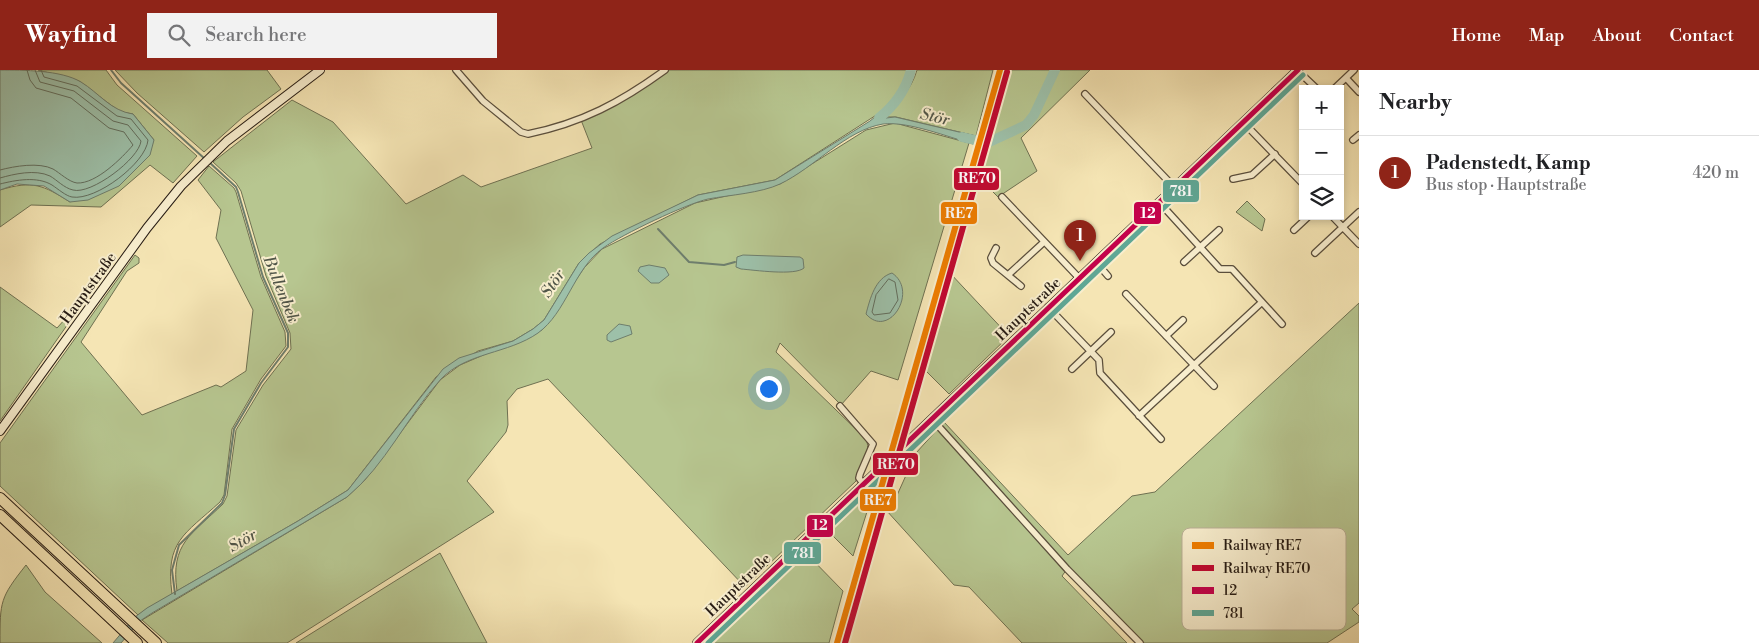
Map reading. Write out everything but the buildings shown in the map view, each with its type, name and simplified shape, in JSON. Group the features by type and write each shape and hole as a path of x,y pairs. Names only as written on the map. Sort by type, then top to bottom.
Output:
{"highway":[{"path":"0,498 152,640"},
{"path":"0,515 137,643"}],"street":[{"name":"Hauptstraße","path":"0,431 148,228 200,165 320,70"},
{"path":"456,70 484,101 521,132 528,134 581,120 620,100 665,70"},
{"name":"Hauptstraße","path":"697,643 1298,70"},
{"path":"1298,70 1313,85"},
{"path":"1338,85 1354,70"},
{"path":"1346,78 1359,92"},
{"path":"1085,94 1174,187"},
{"path":"1243,122 1299,180"},
{"path":"1353,140 1359,134"},
{"path":"1232,179 1252,175 1275,154"},
{"path":"1002,197 1080,279"},
{"path":"1159,202 1220,269 1232,270 1282,324"},
{"path":"1315,253 1359,212"},
{"path":"1294,230 1305,220"},
{"path":"1336,220 1359,244"},
{"path":"1184,262 1219,230"},
{"path":"1008,275 1044,242"},
{"path":"996,248 991,258 1021,286"},
{"path":"1096,262 1108,276"},
{"path":"1126,294 1214,386"},
{"path":"1139,416 1262,302"},
{"path":"1048,307 1099,360 1100,373 1161,439"},
{"path":"1166,336 1183,320"},
{"path":"1072,369 1110,332"},
{"path":"840,406 873,444 859,478 864,484"},
{"path":"932,419 1067,569 1140,643"}],"shaded area":[{"path":"38,70 106,70 117,85 197,156 173,183 150,165 101,207 31,205 0,227 0,190 21,185 37,186 45,188 70,202 154,140 133,114 120,112 79,81"},
{"path":"115,70 267,70 281,89 243,117 204,152 137,93"},
{"path":"665,70 908,70 900,93 881,112 775,180 698,195 600,244 579,263 544,320 533,329 513,341 478,351 436,377 348,490 177,591 177,561 180,550 193,532 223,504 227,496 236,430 263,385 291,349 290,333 266,276 241,191 236,183 213,162 292,100 333,122 406,204 463,175 481,187 592,148 581,120"},
{"path":"917,70 993,70 976,136 896,117 885,117 908,90"},
{"path":"1004,70 1090,70 1021,138 1037,171 998,197 977,176 986,132"},
{"path":"895,123 969,143 898,380 871,371 841,405 780,343 776,352 865,438 868,448 856,481 745,587 548,379 517,389 507,401 508,425 506,432 467,481 494,512 287,643 168,643 142,620 347,497 365,480 440,380 460,365 542,330 584,268 602,249 695,203 780,184 866,130"},
{"path":"209,166 236,192 261,277 285,332 286,346 261,379 232,429 224,495 220,502 187,532 175,550 171,562 172,594 138,615 0,486 0,443 135,255 139,258 139,263 127,271 81,342 142,415 216,385 221,387 246,371 253,310 216,238 221,210 198,180"},
{"path":"1247,201 1265,219 1262,231 1236,212"},
{"path":"949,272 1009,336 949,394 920,365"},
{"path":"0,287 57,328 66,318 70,321 0,421"},
{"path":"1359,303 1359,603 1352,609 1359,616 1359,622 1327,643 1140,643 1067,569 1062,576 1127,643 1022,643 969,587 954,585 886,510 894,502 916,453 944,422 1068,555 1132,496 1155,492"},
{"path":"878,477 853,556 825,528"},
{"path":"803,550 843,591 829,643 705,643"},
{"path":"440,553 487,643 296,643"},
{"path":"26,565 45,592 102,643 0,643 0,618 3,601 11,585"}],"water":[{"path":"0,70 53,73 81,82 118,109 133,114 154,140 150,155 119,186 88,200 70,202 44,186 17,184 0,190"},
{"path":"886,108 890,111 886,118 895,117 976,136 973,144 928,130 904,125 883,124 869,128 843,141 805,169 780,184 755,192 698,202 655,220 612,242 593,257 556,314 538,333 514,345 463,363 441,379 417,409 385,455 361,484 347,497 152,613 140,621 121,643 113,643 135,617 147,608 348,490 443,369 459,358 513,341 533,329 544,320 579,263 612,236 698,195 775,180 870,121"},
{"path":"743,255 800,257 803,259 804,268 792,272 741,269 736,267 737,257"},
{"path":"649,265 665,268 669,275 659,283 651,283 638,271 640,267"},
{"path":"892,273 900,281 903,291 902,301 898,310 891,317 884,321 875,320 866,314 874,290 881,279"},
{"path":"619,324 630,326 632,334 611,342 607,340 607,335"}],"waterway":[{"name":"Bullenbek","path":"111,70 121,83 205,159"},
{"path":"879,118 899,97 911,70"},
{"name":"Stör","path":"962,137 987,143 1026,125 1034,115 1055,70"},
{"name":"Bullenbek","path":"175,594 172,570 179,545 222,503 225,495 234,429 261,383 288,347 288,333 263,277 236,187 209,162"},
{"path":"658,229 689,262 724,265 735,262"}],"rail line":[{"name":"RE7","path":"837,643 1000,70"},
{"name":"RE70","path":"845,643 1007,72"}],"transit line":[{"name":"12","path":"697,643 1298,70"},
{"name":"781","path":"708,643 1303,75"}],"place":[{"name":"Padenstedt, Kamp","path":"1080,261"}]}
